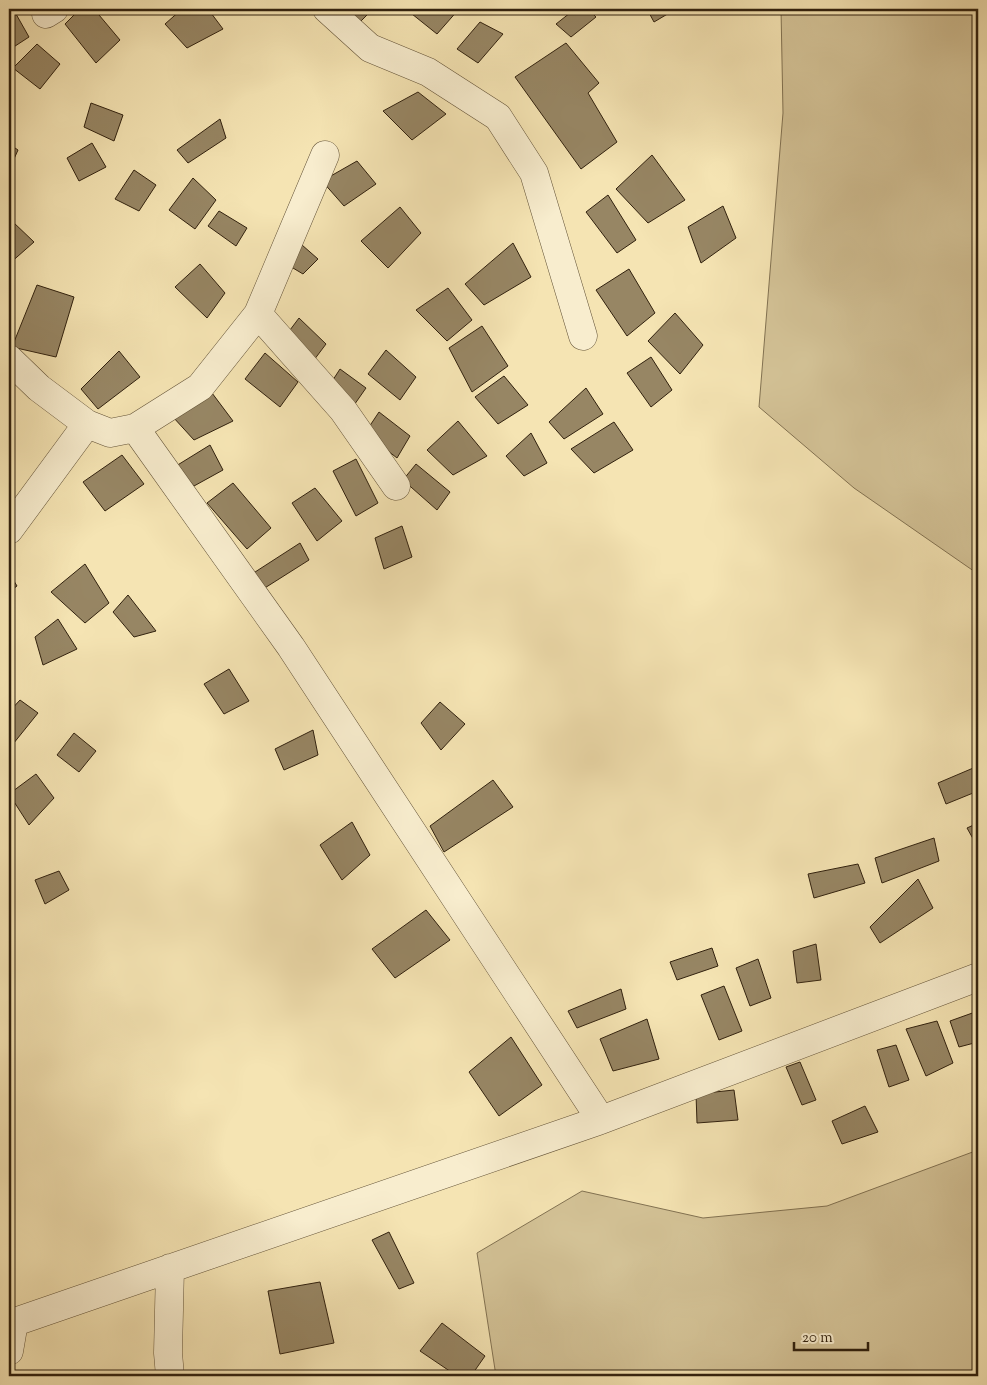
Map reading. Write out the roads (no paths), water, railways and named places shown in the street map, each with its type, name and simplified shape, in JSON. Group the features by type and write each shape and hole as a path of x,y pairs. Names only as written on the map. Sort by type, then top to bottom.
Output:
{"street":[{"path":"327,9 370,48 428,72 498,117 534,173 583,336"},
{"path":"9,359 39,388 87,424 110,433 135,428 200,387 258,314 324,155"},
{"path":"258,314 343,410 396,486"},
{"path":"9,530 87,424"},
{"path":"135,428 290,647 601,1120"},
{"path":"9,1352 11,1323 601,1120 978,977"},
{"path":"170,1268 168,1353 170,1376"}]}
